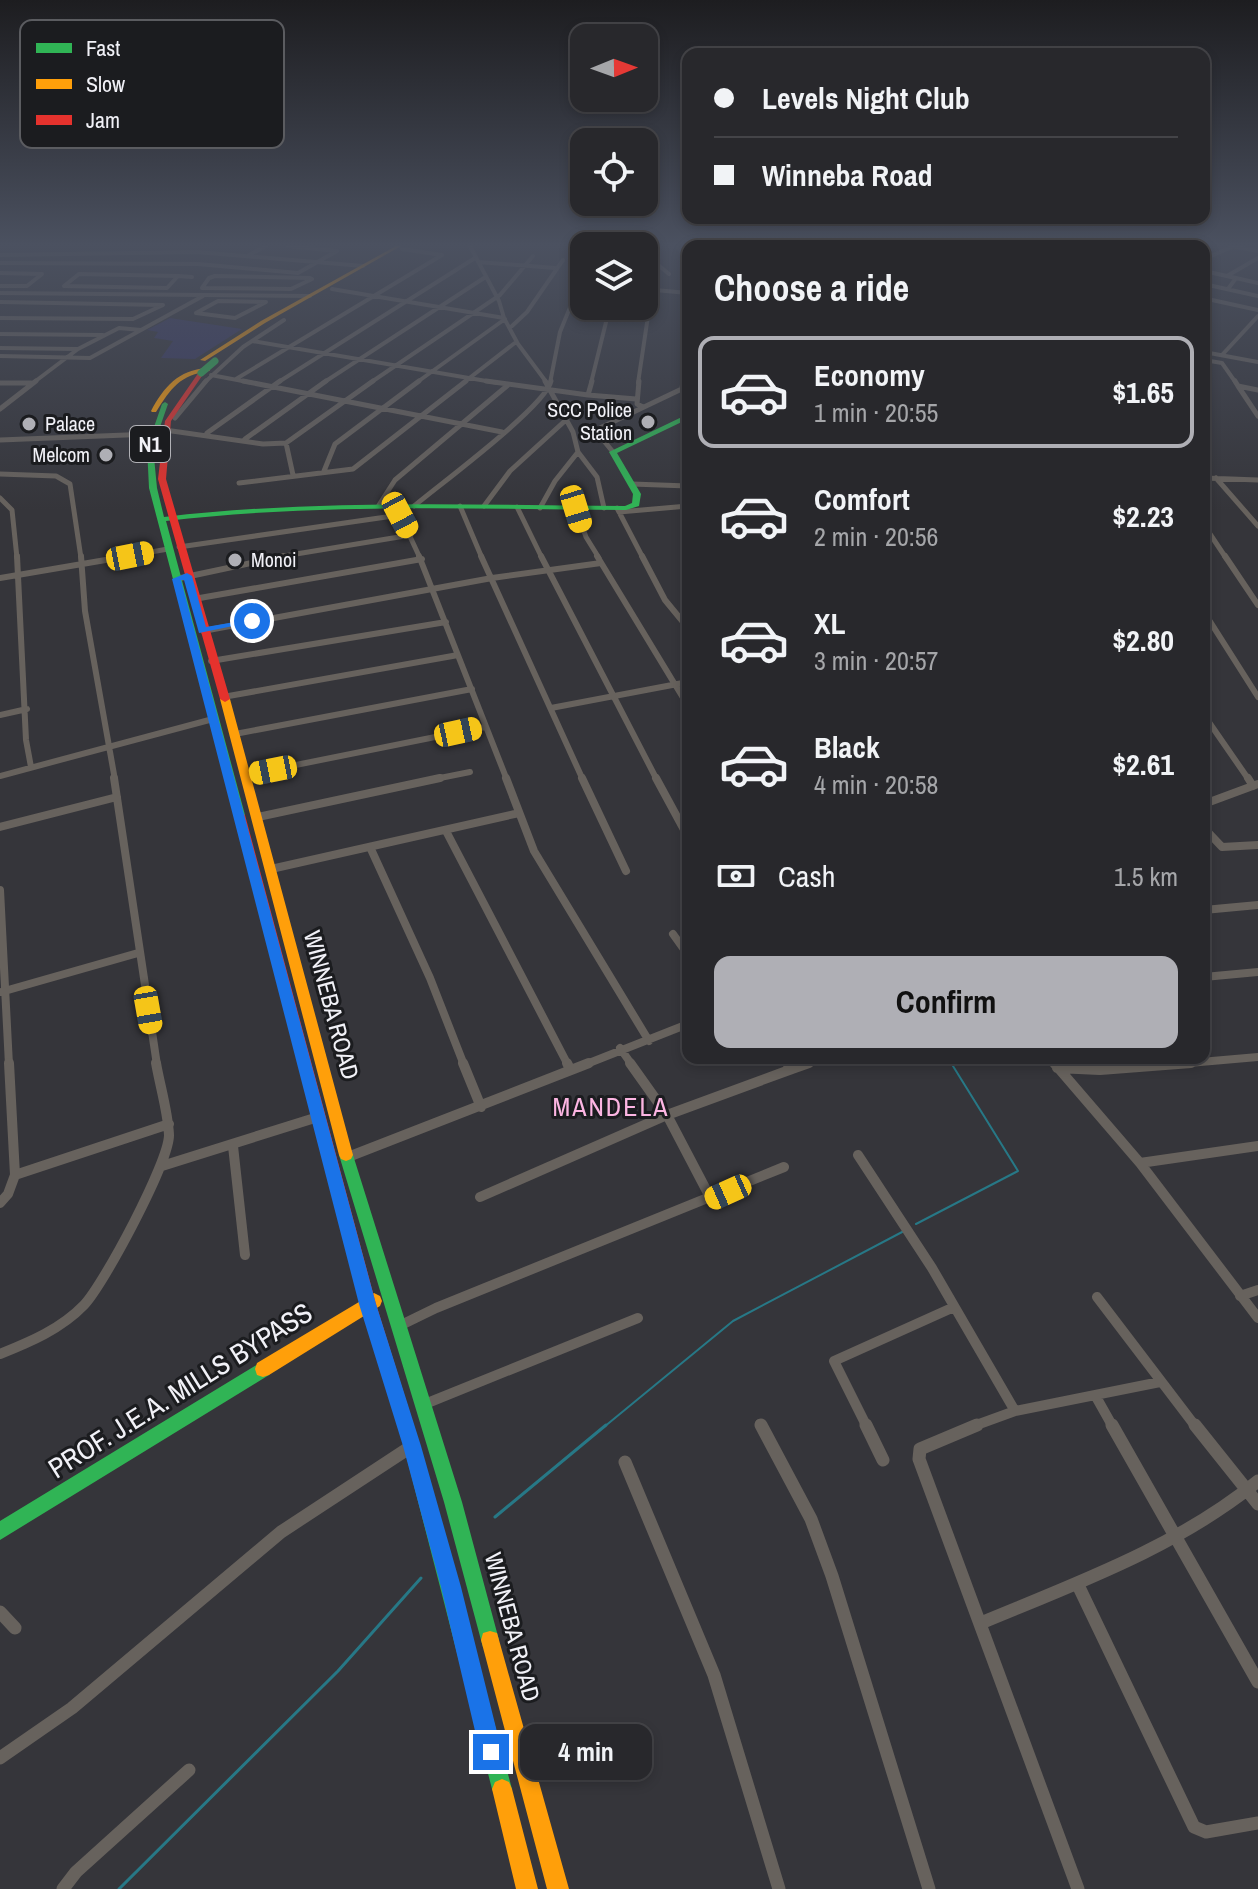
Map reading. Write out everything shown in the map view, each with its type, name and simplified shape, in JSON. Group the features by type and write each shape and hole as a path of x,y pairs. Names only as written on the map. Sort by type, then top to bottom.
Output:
{"main road":[{"name":"WINNEBA ROAD","path":"204,368 255,334"},
{"name":"WINNEBA ROAD","path":"255,334 204,368 170,396 162,429 158,488 182,577 213,719 258,879 312,1097 368,1304 451,1587 526,1884"},
{"path":"168,520 292,504 379,505 405,509 484,506 613,509 636,504 637,494 613,452 682,419"},
{"name":"WINNEBA ROAD","path":"182,577 193,599 235,734 347,1157 474,1578 558,1889"},
{"path":"312,1097 329,1090"},
{"name":"PROF. J.E.A. MILLS BYPASS","path":"0,1531 387,1295"},
{"path":"451,1587 474,1578"}],"street":[{"path":"7,334 105,336"},
{"path":"0,409 65,357 108,334"},
{"path":"0,356 92,357 134,334"},
{"path":"162,429 204,368 260,334"},
{"path":"236,380 310,334"},
{"path":"207,433 271,387 355,334"},
{"path":"245,439 397,334"},
{"path":"0,440 162,429 207,433 263,444 286,443 440,334"},
{"path":"324,471 335,444 483,334"},
{"path":"514,334 516,342 530,357 567,419 579,447 540,508"},
{"path":"0,578 405,509 549,391 560,334"},
{"path":"588,395 605,334"},
{"path":"643,407 637,404 636,399 645,334"},
{"path":"1222,363 1241,334"},
{"path":"252,341 508,385 636,399"},
{"path":"239,483 353,469 516,342"},
{"path":"0,348 78,349"},
{"path":"1210,353 1258,362"},
{"path":"1210,361 1222,363 1258,416"},
{"path":"204,368 236,380 502,432"},
{"path":"0,383 31,383"},
{"path":"379,505 395,480 508,385"},
{"path":"1238,386 1258,390"},
{"path":"613,452 600,436 600,428 682,388"},
{"path":"0,400 10,400"},
{"path":"484,506 510,471 567,419"},
{"path":"286,443 293,475"},
{"path":"578,452 587,459 665,600 682,621"},
{"path":"0,474 56,476 70,484 82,564 85,611 110,747 138,953 169,1124 169,1149 162,1166 93,1295 81,1310 43,1335 0,1354"},
{"path":"1210,478 1258,480"},
{"path":"1216,478 1258,526"},
{"path":"632,484 682,486"},
{"path":"0,498 12,510 19,574 26,740 31,767"},
{"path":"460,506 517,640 626,871"},
{"path":"613,509 682,506"},
{"path":"517,507 612,698 682,826"},
{"path":"405,509 411,535 534,851 649,1041"},
{"path":"576,509 582,531 682,696"},
{"path":"1210,534 1258,605"},
{"path":"182,577 252,561 411,535"},
{"path":"193,599 422,559"},
{"path":"202,631 492,578 601,563"},
{"path":"1210,621 1258,697"},
{"path":"211,661 446,622"},
{"path":"222,697 458,655"},
{"path":"551,708 682,684"},
{"path":"235,734 472,689"},
{"path":"0,715 27,709"},
{"path":"0,776 213,719"},
{"path":"1210,723 1255,785 1210,802"},
{"path":"246,775 485,727"},
{"path":"258,817 470,772"},
{"path":"0,827 117,797"},
{"path":"271,869 519,813"},
{"path":"446,831 570,1069"},
{"path":"1210,834 1222,847 1258,845"},
{"path":"370,847 430,978 481,1107"},
{"path":"0,890 2,992 15,1175 8,1194 0,1203"},
{"path":"1210,909 1258,905"},
{"path":"673,934 682,947"},
{"path":"2,992 138,953"},
{"path":"1210,976 1258,972"},
{"path":"347,1157 481,1107 620,1048 649,1041 682,1027"},
{"path":"620,1048 667,1115 711,1199"},
{"path":"1210,1061 1258,1057"},
{"path":"788,1064 792,1069"},
{"path":"480,1197 667,1115 805,1064"},
{"path":"1054,1064 1140,1163 1258,1318"},
{"path":"1057,1068 1100,1070 1173,1064"},
{"path":"162,1166 318,1117"},
{"path":"15,1175 169,1124"},
{"path":"233,1146 245,1255"},
{"path":"1140,1163 1258,1146"},
{"path":"858,1155 1015,1411"},
{"path":"397,1327 436,1308 784,1167"},
{"path":"1240,1296 1258,1290"},
{"path":"1097,1297 1160,1382 1258,1504"},
{"path":"883,1460 834,1361 954,1307"},
{"path":"424,1405 638,1318"},
{"path":"1078,1889 981,1623 921,1470 920,1449 1015,1411 1160,1382"},
{"path":"1095,1395 1258,1682"},
{"path":"760,1424 811,1519 832,1576 929,1889"},
{"path":"0,1758 72,1708 281,1532 412,1446"},
{"path":"625,1462 714,1675 779,1889"},
{"path":"981,1623 1177,1536 1221,1511 1258,1481"},
{"path":"1077,1583 1194,1827 1206,1832 1258,1823"},
{"path":"0,1612 15,1628"},
{"path":"63,1889 76,1872 189,1770"},
{"path":"506,1889 526,1884"}],"shaded area":[{"path":"157,334 234,334 195,359 161,358 173,341 154,338"}],"waterway":[{"path":"916,1224 1018,1171 952,1064"},
{"path":"604,1427 733,1321 904,1231"},
{"path":"495,1517 606,1425"},
{"path":"119,1889 338,1671 421,1578"}],"traffic: fast":[{"path":"201,373 215,361"},
{"path":"165,404 150,447 153,488 240,815"},
{"path":"163,519 221,512 336,506 626,508 636,504 637,494 613,452 682,419"},
{"path":"346,1155 453,1502 490,1640"},
{"path":"0,1531 263,1369"},
{"path":"410,1439 502,1789"}],"traffic: slow":[{"path":"203,360 244,334"},
{"path":"154,411 175,382 189,373 207,370"},
{"path":"225,699 346,1155"},
{"path":"263,1369 374,1301"},
{"path":"490,1640 558,1889"},
{"path":"502,1789 527,1889"}],"traffic: jam":[{"path":"201,373 168,421 162,479 225,699"},
{"path":"240,815 368,1304 410,1439"}],"place":[{"name":"SCC Police Station","path":"648,422"},
{"name":"Palace","path":"29,424"},
{"name":"Melcom","path":"106,455"},
{"name":"Monoi","path":"235,560"}],"district":[{"name":"MANDELA","path":"611,1107"}],"route":[{"path":"252,621 202,631 187,576 176,579 258,879 368,1304 451,1587 491,1752"}]}
